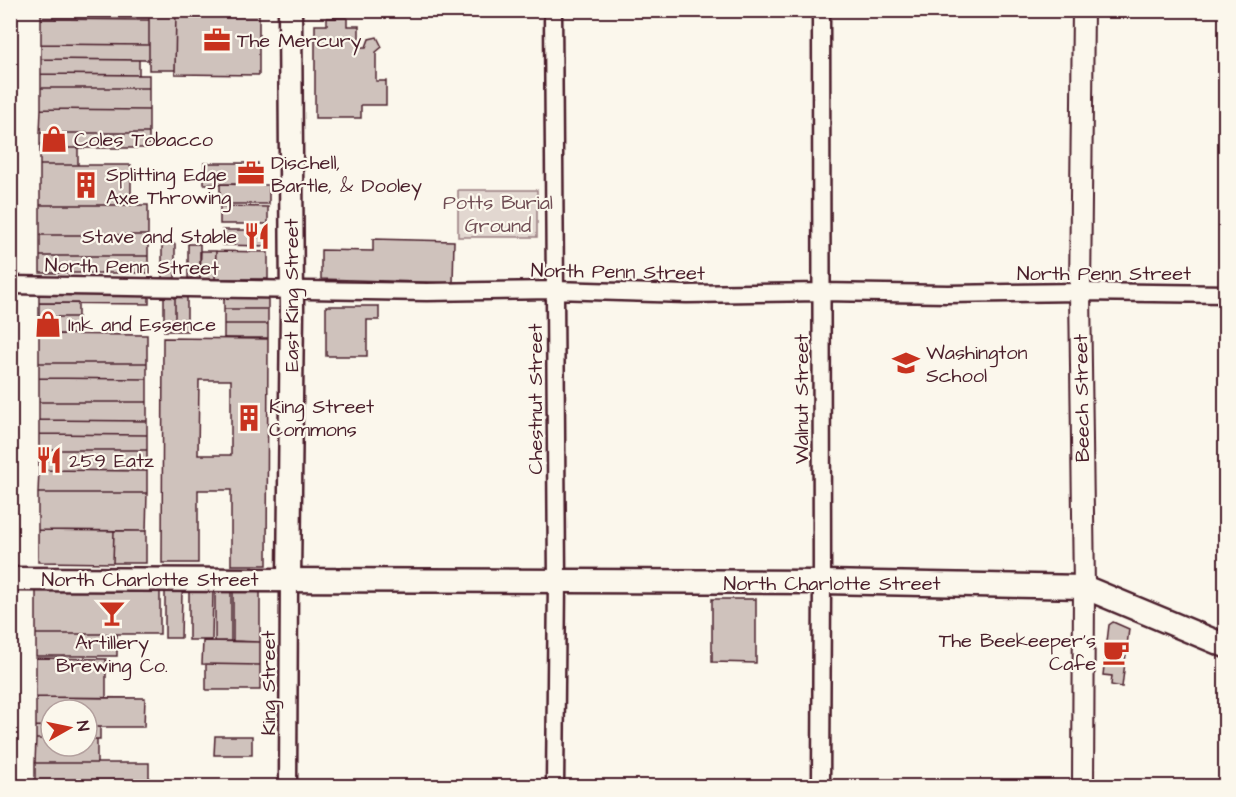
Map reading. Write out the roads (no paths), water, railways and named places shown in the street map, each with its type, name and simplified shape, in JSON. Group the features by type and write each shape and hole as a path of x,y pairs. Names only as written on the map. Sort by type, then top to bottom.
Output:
{"main road":[{"name":"East King Street","path":"289,579 292,289 290,10"},
{"name":"North Charlotte Street","path":"10,579 822,582 1084,587 1226,646"}],"street":[{"name":"Chestnut Street","path":"553,10 557,581 555,786"},
{"name":"Walnut Street","path":"821,10 821,786"},
{"name":"Beech Street","path":"1083,10 1080,292 1084,587 1083,786"},
{"name":"North Penn Street","path":"10,285 427,292 555,290 687,294 821,292 1226,294"},
{"name":"King Street","path":"288,786 289,579"}],"place":[{"name":"The Mercury","path":"217,40"},
{"name":"Coles Tobacco","path":"54,139"},
{"name":"Dischell, Bartle, & Dooley","path":"251,173"},
{"name":"Splitting Edge Axe Throwing","path":"86,185"},
{"name":"Stave and Stable","path":"257,236"},
{"name":"Ink and Essence","path":"48,324"},
{"name":"Washington School","path":"906,363"},
{"name":"King Street Commons","path":"249,418"},
{"name":"259 Eatz","path":"49,460"},
{"name":"Artillery Brewing Co.","path":"112,613"},
{"name":"The Beekeeper's Cafe","path":"1116,652"}],"park label":[{"name":"Potts Burial Ground","path":"498,214"}]}
